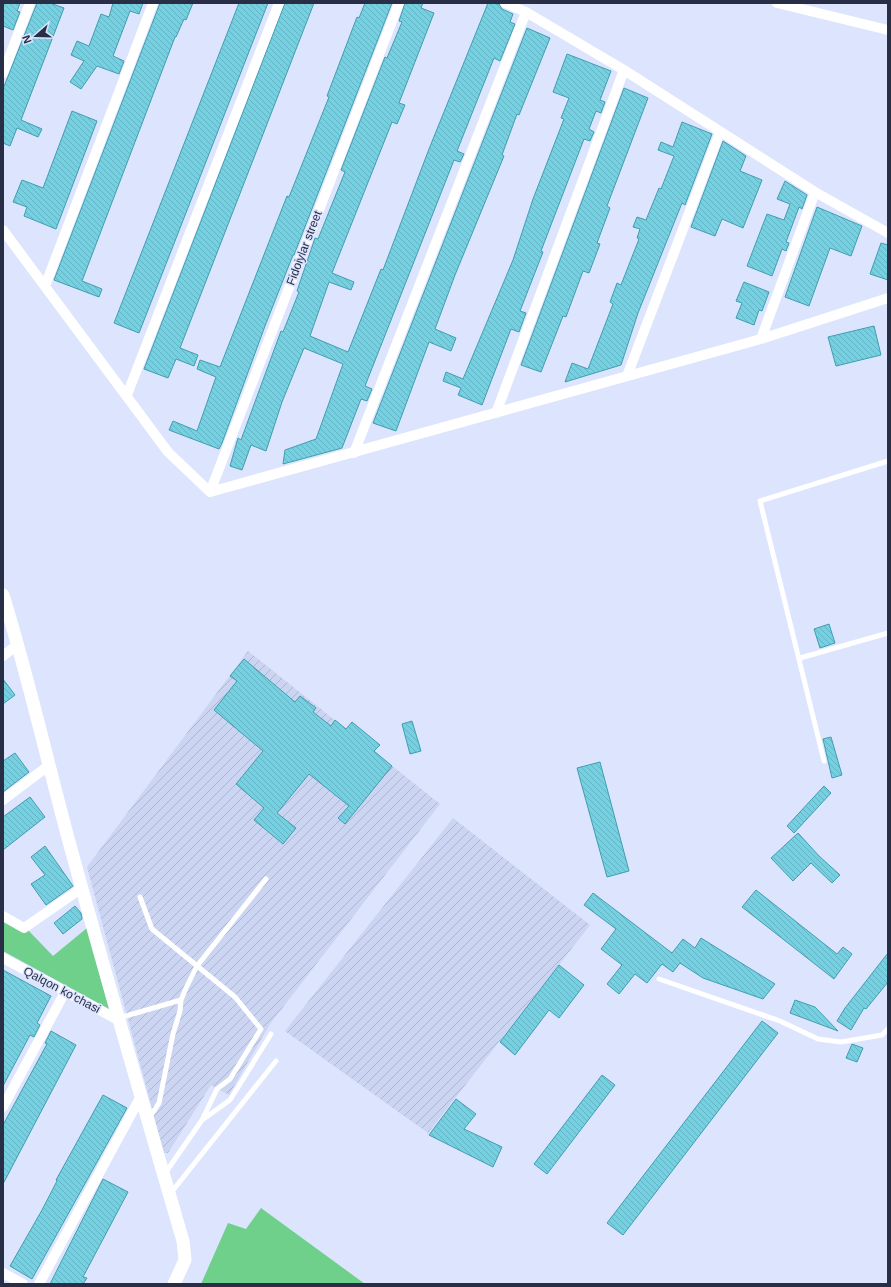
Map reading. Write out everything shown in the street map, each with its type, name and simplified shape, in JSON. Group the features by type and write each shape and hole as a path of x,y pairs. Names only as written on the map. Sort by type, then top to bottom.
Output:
{"street":[{"path":"3,73 30,3"},
{"path":"45,286 153,3"},
{"path":"127,395 279,3"},
{"name":"Fidoiylar street","path":"210,492 399,3"},
{"path":"506,3 526,12 624,70 815,192 888,233"},
{"path":"777,3 809,7 888,30"},
{"path":"354,453 526,12"},
{"path":"496,413 624,70"},
{"path":"627,376 720,132"},
{"path":"761,339 815,192"},
{"path":"3,230 168,452 210,492 761,339 888,298"},
{"path":"3,595 18,644 48,766 185,1252 185,1260 174,1284"},
{"path":"3,656 18,644"},
{"path":"3,800 48,766"},
{"path":"3,916 24,928 82,888"},
{"name":"Qalqon ko'chasi","path":"3,958 120,1020"},
{"path":"3,1107 65,992"},
{"path":"39,1284 142,1096"},
{"path":"3,1273 23,1284"}],"lane":[{"path":"824,761 800,658 760,501 888,462"},
{"path":"800,658 888,633"},
{"path":"148,1119 159,1103 173,1034 180,1011 181,1000 197,966 266,879"},
{"path":"140,896 152,929 235,997 261,1029 230,1079 217,1088 202,1120 164,1174"},
{"path":"659,979 780,1021 818,1039 842,1042 882,1035 888,1029"},
{"path":"120,1020 181,1000"},
{"path":"202,1120 230,1100 271,1034"},
{"path":"170,1195 276,1061"}],"shaded area":[{"path":"248,651 440,804 270,1024 229,1095 211,1085 168,1153 164,1153 87,867"},
{"path":"453,818 590,925 428,1133 285,1031"}],"green space":[{"path":"3,920 25,933 28,930 53,956 87,928 109,1009 3,951"},
{"path":"261,1208 365,1284 201,1284 228,1223 246,1229"}],"building":[{"path":"3,3 20,3 17,11 20,12 13,30 3,26"},
{"path":"37,3 50,3 64,8 21,120 42,129 38,137 17,128 10,146 3,143 3,89"},
{"path":"113,3 143,3 139,14 130,11 113,56 124,61 119,74 97,66 81,89 70,82 84,61 71,55 77,41 89,46 101,14 109,17"},
{"path":"160,3 193,3 186,20 184,19 175,37 82,281 102,289 99,297 54,280"},
{"path":"239,3 268,3 139,333 114,323"},
{"path":"285,3 314,3 180,348 198,355 194,366 176,359 168,378 144,369"},
{"path":"365,3 392,3 265,326 222,443 219,449 169,430 173,421 197,431 216,377 197,369 200,360 220,367 287,196 289,197 329,97 327,96 357,17 359,18"},
{"path":"405,3 423,3 421,8 434,13 399,103 405,105 397,124 392,122 332,273 354,282 351,290 329,282 310,336 348,352 381,269 383,270 429,149 488,3 499,4 502,9 513,14 510,22 515,24 500,61 494,58 457,151 464,154 460,162 454,160 365,386 372,389 367,401 361,399 342,448 283,464 285,450 316,439 343,364 304,348 282,402 266,451 251,445 242,470 230,466 238,438 241,440 281,331 283,332 299,292 297,291 315,238 318,239 345,172 341,170 385,57 387,58 402,22 399,21"},
{"path":"527,28 550,38 519,115 517,114 502,155 504,156 455,275 435,329 456,338 451,351 429,342 396,431 373,423"},
{"path":"567,54 611,71 600,100 605,102 601,113 596,111 589,129 594,132 590,141 584,139 541,251 543,252 520,311 526,313 519,332 511,329 482,405 458,395 461,388 443,381 446,372 463,379 513,260 533,199 564,119 561,118 569,98 553,92"},
{"path":"624,88 648,98 607,206 610,208 597,243 600,244 589,273 583,271 566,317 563,316 541,372 521,365"},
{"path":"72,111 97,121 56,229 24,216 27,207 13,202 22,180 43,188"},
{"path":"682,122 712,134 685,205 682,203 638,313 621,365 565,382 572,363 588,369 613,304 610,302 617,283 621,285 639,239 637,238 640,229 633,227 637,217 646,220 659,188 661,189 674,156 658,150 661,142 673,147"},
{"path":"723,141 746,156 740,171 762,180 743,228 722,219 715,236 691,227"},
{"path":"785,181 807,195 802,209 799,207 786,242 789,243 786,251 782,249 772,276 747,266 767,214 784,220 790,204 777,199"},
{"path":"817,207 862,226 851,256 830,248 809,306 785,297"},
{"path":"881,243 888,245 888,280 870,274"},
{"path":"744,282 769,292 762,311 759,310 754,325 736,318 742,303 736,301"},
{"path":"874,326 881,355 836,366 828,337"},
{"path":"829,624 835,643 820,648 814,629"},
{"path":"244,659 295,702 300,696 316,708 313,712 331,726 335,720 346,729 352,722 380,745 374,751 392,766 345,824 338,818 349,806 309,774 277,813 296,828 283,844 254,820 264,808 236,784 263,751 214,710 237,681 230,676"},
{"path":"3,679 15,695 3,704"},
{"path":"412,721 421,751 410,754 402,724"},
{"path":"831,737 842,775 832,778 823,739"},
{"path":"15,753 29,772 3,792 3,761"},
{"path":"600,762 629,871 607,877 577,768"},
{"path":"824,786 831,793 794,833 787,826"},
{"path":"30,797 45,817 3,850 3,817"},
{"path":"798,833 819,856 840,875 832,883 811,863 793,881 771,858"},
{"path":"45,846 73,886 46,905 31,884 45,875 31,857"},
{"path":"756,890 837,954 843,947 852,954 834,979 742,907"},
{"path":"593,893 672,953 683,939 695,948 701,938 775,984 763,999 703,978 680,963 673,972 662,964 647,983 635,974 619,994 607,984 622,965 601,949 616,929 584,905"},
{"path":"75,906 81,913 82,919 63,934 54,923"},
{"path":"888,953 888,982 866,1009 864,1008 851,1030 837,1021 845,1008"},
{"path":"559,965 584,985 559,1018 549,1010 515,1055 500,1042"},
{"path":"3,970 51,996 37,1023 40,1025 34,1037 30,1035 3,1086"},
{"path":"795,1000 815,1007 838,1031 790,1013"},
{"path":"762,1021 778,1033 623,1235 607,1223"},
{"path":"51,1031 76,1045 3,1184 3,1125 47,1044 45,1043"},
{"path":"852,1044 863,1048 857,1062 846,1058"},
{"path":"602,1075 615,1085 547,1174 534,1164"},
{"path":"103,1095 127,1108 32,1279 10,1266 42,1210 57,1181 56,1180"},
{"path":"456,1099 476,1114 464,1129 502,1147 493,1167 429,1135"},
{"path":"103,1179 128,1192 83,1277 87,1278 83,1284 50,1284"}]}
